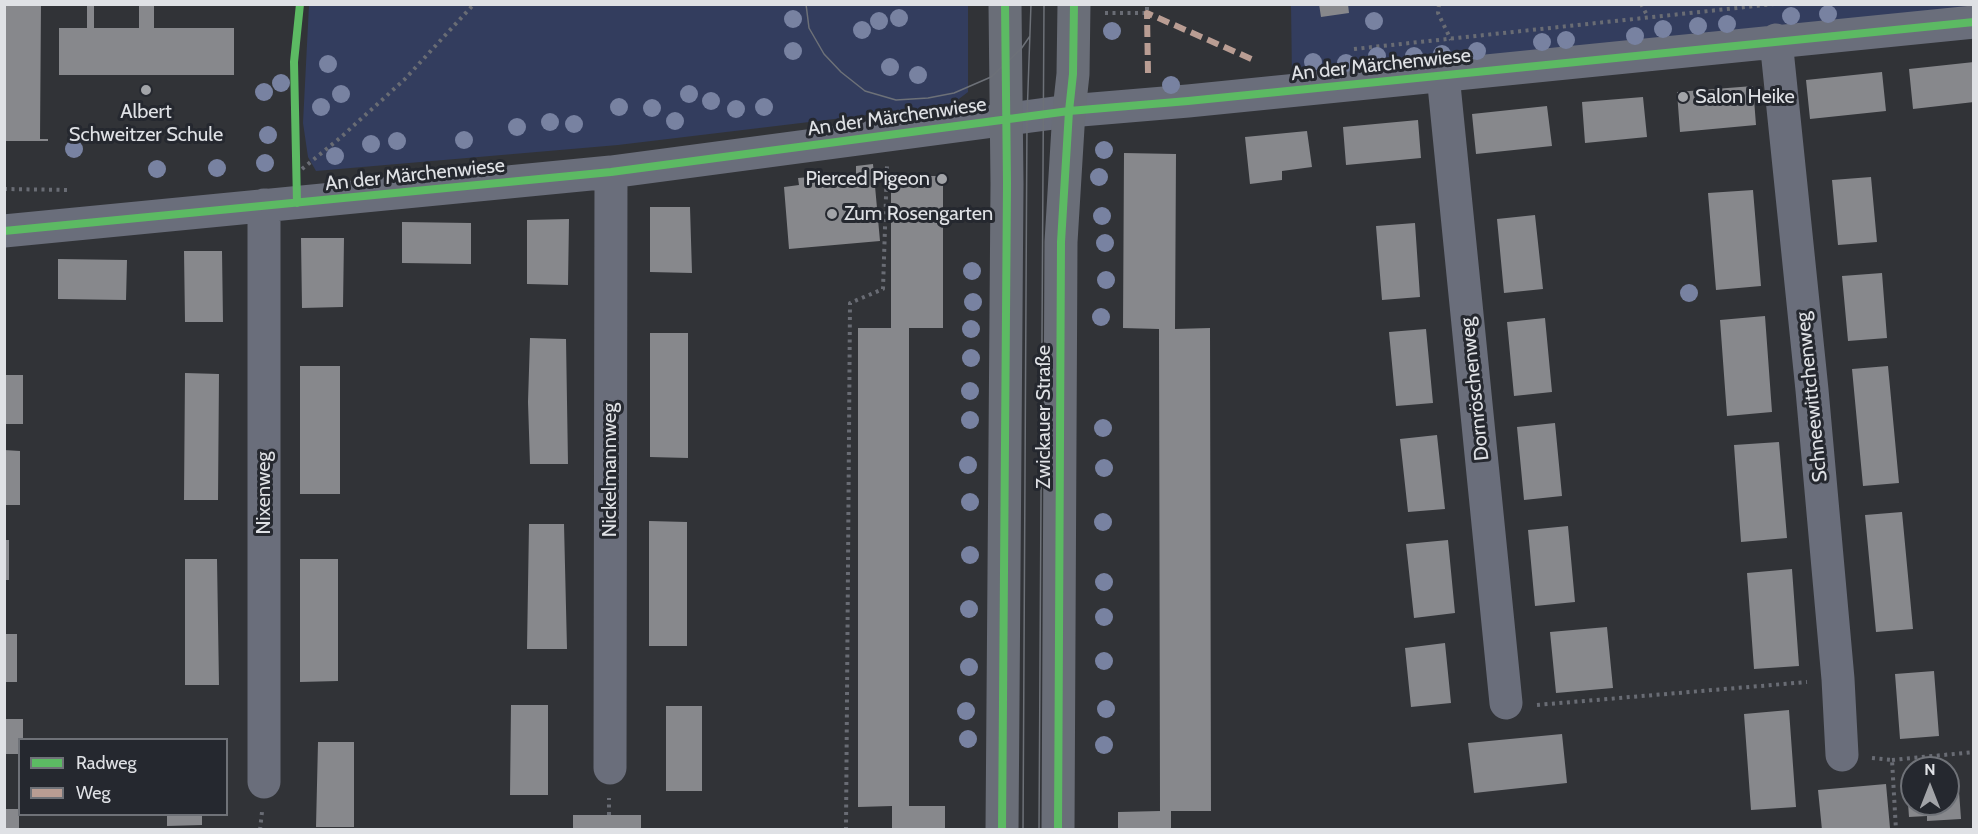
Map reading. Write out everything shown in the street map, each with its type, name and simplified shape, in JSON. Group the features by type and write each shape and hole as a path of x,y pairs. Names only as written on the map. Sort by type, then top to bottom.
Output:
{"main road":[{"name":"Zwickauer Straße","path":"1002,830 1007,119 1005,4"},
{"name":"Zwickauer Straße","path":"1058,830 1061,242 1073,74 1074,9"}],"street":[{"name":"An der Märchenwiese","path":"4,231 611,172 1069,111 1974,22"},
{"name":"Schneewittchenweg","path":"1776,40 1812,390 1838,680 1842,755"},
{"name":"Dornröschenweg","path":"1451,74 1506,703"},
{"name":"Nickelmannweg","path":"610,768 611,172"},
{"name":"Nixenweg","path":"264,205 264,782"}],"path":[{"path":"297,173 404,80 474,4"},
{"path":"1074,9 1147,14 1147,4"},
{"path":"1439,4 1438,13 1451,38 1451,74"},
{"path":"1641,4 1648,18"},
{"path":"1348,50 1774,4"},
{"path":"846,830 850,303 883,289 886,135"},
{"path":"4,189 75,190"},
{"path":"1506,703 1535,705 1838,680"},
{"path":"1842,755 1892,760 1974,752"},
{"path":"1892,760 1896,830"}],"shaded area":[{"path":"1973,4 1974,10 1292,77 1291,5"},
{"path":"309,5 968,5 968,92 951,105 618,145 316,171 308,157 303,123"}],"building":[{"path":"4,4 41,4 40,139 48,139 48,141 4,141"},
{"path":"87,4 94,4 94,28 139,28 139,4 154,4 154,28 234,28 234,75 59,75 59,28 87,28"},
{"path":"1319,4 1348,4 1349,13 1321,17"},
{"path":"1974,62 1974,102 1913,109 1909,69"},
{"path":"1882,72 1886,111 1810,119 1806,80"},
{"path":"1753,86 1756,125 1680,132 1677,92"},
{"path":"1643,97 1647,137 1585,143 1582,102"},
{"path":"1547,106 1552,146 1476,154 1472,114"},
{"path":"1418,120 1421,158 1346,165 1343,127"},
{"path":"1307,131 1312,167 1282,171 1282,180 1250,184 1245,137"},
{"path":"1124,153 1176,154 1175,329 1210,328 1211,811 1171,811 1171,830 1118,830 1118,812 1160,811 1159,329 1123,328"},
{"name":"Zum Rosengarten","path":"873,164 880,241 789,249 784,187 799,185 798,178 856,173 856,166"},
{"path":"891,176 943,176 943,328 909,328 909,806 945,806 945,830 892,830 892,806 858,807 858,328 891,328"},
{"path":"1871,177 1877,242 1838,245 1832,180"},
{"path":"1753,190 1761,286 1716,290 1708,193"},
{"path":"650,207 690,207 692,273 650,272"},
{"path":"1535,215 1543,289 1504,293 1497,219"},
{"path":"569,219 568,285 527,284 527,220"},
{"path":"402,222 471,223 471,264 402,263"},
{"path":"1415,223 1420,297 1382,300 1376,226"},
{"path":"301,238 344,238 343,307 302,308"},
{"path":"184,251 222,251 223,322 185,322"},
{"path":"58,259 127,260 126,300 58,299"},
{"path":"1882,273 1887,338 1848,341 1842,276"},
{"path":"1765,316 1772,412 1727,416 1720,320"},
{"path":"1545,318 1552,392 1514,396 1507,322"},
{"path":"1426,329 1433,403 1396,406 1389,332"},
{"path":"650,333 688,333 688,458 650,457"},
{"path":"530,338 566,339 568,464 530,464 528,402"},
{"path":"300,366 340,366 340,494 300,494"},
{"path":"1888,366 1899,483 1863,486 1852,369"},
{"path":"185,373 219,374 218,500 184,500"},
{"path":"4,375 23,375 23,424 4,424"},
{"path":"1555,423 1562,496 1524,500 1517,427"},
{"path":"1437,435 1445,509 1408,512 1400,439"},
{"path":"1779,442 1787,538 1741,542 1734,445"},
{"path":"4,450 20,451 20,505 4,505"},
{"path":"1902,512 1913,629 1876,632 1865,515"},
{"path":"649,521 687,522 687,646 649,646"},
{"path":"529,524 564,524 567,649 527,649"},
{"path":"1568,526 1575,602 1535,606 1528,530"},
{"path":"5,540 9,540 9,580 5,580"},
{"path":"1448,540 1455,613 1414,618 1406,544"},
{"path":"185,559 217,559 219,685 185,685"},
{"path":"300,559 338,559 338,681 300,682"},
{"path":"1792,569 1799,666 1754,669 1747,573"},
{"path":"1607,627 1613,688 1556,693 1550,632"},
{"path":"4,634 17,634 17,682 4,682"},
{"path":"1445,643 1451,703 1411,707 1405,648"},
{"path":"1934,671 1939,736 1900,739 1895,674"},
{"path":"511,705 548,705 548,795 510,795"},
{"path":"666,706 702,706 702,791 666,791"},
{"path":"1789,710 1796,807 1751,810 1744,714"},
{"path":"4,719 23,719 23,738 18,738 18,754 4,754"},
{"path":"1562,734 1567,783 1474,793 1468,743"},
{"path":"318,742 354,742 354,827 316,827"},
{"path":"1886,784 1890,828 1822,830 1818,790"},
{"path":"1960,805 1961,819 1927,821 1927,816 1960,816"},
{"path":"4,809 18,809 19,830 4,830"},
{"path":"573,815 641,815 641,830 573,830"},
{"path":"167,816 202,816 202,825 167,826"}],"tram line":[{"path":"806,4 809,28 824,54 841,72 865,91 896,100 928,98 954,93 991,77 1021,49 1030,36"},
{"path":"1023,830 1027,117 1031,4"},
{"path":"1039,830 1044,4"}],"marked path":[{"path":"1148,73 1147,13 1256,61"}],"cycle path":[{"path":"297,203 294,62 300,4"},
{"path":"1002,830 1007,184 1005,4"},
{"path":"1058,830 1061,242 1073,74 1074,4"},
{"path":"4,231 611,172 1069,111 1974,22"}],"place":[{"name":"Albert Schweitzer Schule","path":"146,90"},
{"name":"Salon Heike","path":"1683,97"},
{"name":"Pierced Pigeon","path":"942,179"},
{"name":"Zum Rosengarten","path":"832,214"}]}
